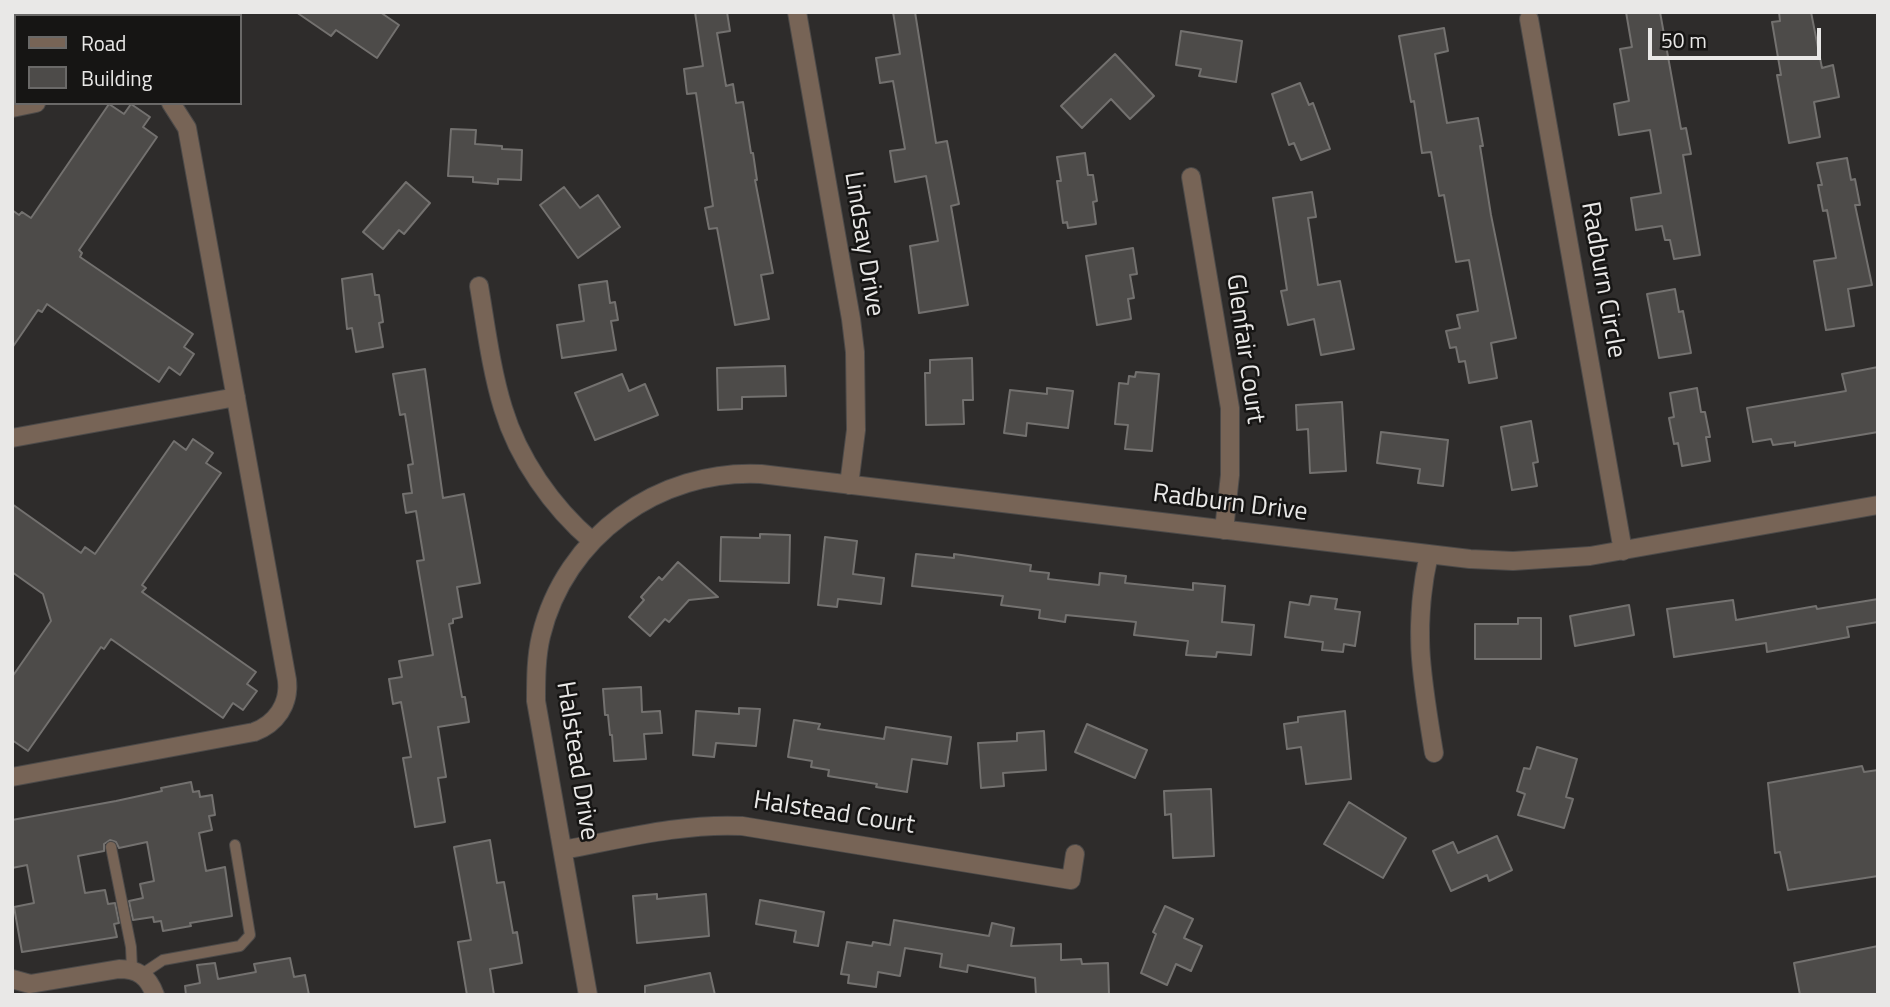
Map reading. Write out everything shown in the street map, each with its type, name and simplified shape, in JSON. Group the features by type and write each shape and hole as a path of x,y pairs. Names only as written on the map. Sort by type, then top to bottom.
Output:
{"street":[{"name":"Lindsay Drive","path":"796,12 855,352 856,430 849,485"},
{"name":"Radburn Circle","path":"1530,19 1622,551"},
{"path":"12,777 254,732 270,724 283,708 287,680 187,128 172,105"},
{"name":"Glenfair Court","path":"1191,177 1230,408 1230,475 1224,530"},
{"path":"479,286 492,368 503,409 515,439 536,477 569,519 592,541"},
{"path":"12,438 236,397"},
{"name":"Radburn Drive","path":"592,541 634,506 663,491 695,480 750,474 1429,554 1513,561 1557,560 1622,551 1878,505"},
{"name":"Halstead Drive","path":"588,995 536,701 536,668 541,636 555,595 572,566 592,541"},
{"path":"1429,554 1420,599 1419,651 1434,753"},
{"name":"Halstead Court","path":"563,850 681,828 742,826 1071,880 1075,854"},
{"path":"12,979 30,984 137,971 150,983 155,995"}],"lane":[{"path":"111,847 137,971 163,960 240,946 250,935 234,845"}],"building":[{"path":"296,12 380,12 399,25 377,58 336,30 331,36"},
{"path":"695,12 727,12 730,31 717,33 726,86 733,84 736,103 743,102 753,153 755,180 773,273 761,275 769,319 735,325 717,228 709,229 705,208 713,206 696,93 687,94 684,69 703,66"},
{"path":"893,12 915,12 936,143 947,141 959,204 951,206 968,305 919,313 910,246 938,241 926,176 895,182 890,151 905,149 893,81 880,83 876,58 900,54"},
{"path":"1626,12 1660,12 1681,129 1686,128 1691,154 1683,155 1700,255 1674,259 1670,240 1665,240 1662,226 1636,230 1631,198 1661,193 1650,130 1619,135 1614,104 1629,101 1620,49 1632,47"},
{"path":"1779,12 1811,12 1822,68 1833,65 1839,97 1814,102 1820,137 1789,143 1777,75 1781,75 1772,22 1780,21"},
{"path":"1444,28 1448,51 1435,54 1447,123 1478,118 1491,215 1516,338 1491,343 1497,378 1469,383 1465,361 1459,362 1456,347 1450,348 1446,331 1460,328 1457,315 1478,311 1469,260 1456,262 1444,195 1439,196 1431,152 1422,153 1414,101 1411,102 1399,36"},
{"path":"1181,31 1242,41 1236,82 1199,76 1201,69 1176,65"},
{"path":"1115,54 1154,96 1130,119 1111,99 1082,128 1061,106"},
{"path":"1300,83 1309,105 1313,103 1330,149 1301,160 1294,143 1289,145 1272,94"},
{"path":"108,105 124,114 132,105 150,117 143,127 157,137 79,250 82,253 80,257 193,334 184,347 194,354 180,375 169,367 159,382 47,304 42,312 38,310 12,348 12,210 31,218"},
{"path":"451,129 476,130 475,144 522,150 521,180 498,179 498,184 473,182 473,177 448,176"},
{"path":"1085,153 1088,175 1093,175 1097,201 1093,202 1096,224 1068,228 1067,222 1063,223 1057,181 1061,181 1057,157"},
{"path":"1847,158 1851,180 1855,179 1860,205 1855,205 1872,285 1848,289 1854,326 1826,330 1814,261 1836,258 1827,210 1823,211 1818,185 1822,185 1817,163"},
{"path":"406,182 430,203 404,234 399,230 383,249 363,232"},
{"path":"564,187 580,208 598,195 620,227 578,258 540,205"},
{"path":"1312,192 1316,217 1308,218 1318,285 1340,281 1354,349 1321,355 1314,319 1288,325 1281,291 1287,290 1273,198"},
{"path":"1133,248 1137,274 1130,275 1134,298 1128,299 1131,319 1097,325 1086,256"},
{"path":"372,274 375,295 379,295 383,322 379,323 383,347 356,352 352,328 347,329 342,279"},
{"path":"607,281 610,303 615,302 618,320 611,321 616,350 562,358 557,325 584,321 579,285"},
{"path":"1675,289 1679,312 1683,311 1691,353 1659,358 1647,294"},
{"path":"972,358 973,400 963,400 964,424 926,425 925,373 930,373 930,360"},
{"path":"785,366 786,396 742,397 742,409 718,410 717,368"},
{"path":"1878,367 1878,432 1795,446 1795,442 1773,445 1771,439 1753,442 1747,408 1846,391 1842,374"},
{"path":"425,369 443,498 464,494 480,583 457,587 462,617 453,619 453,623 449,624 469,722 438,727 446,777 438,778 445,822 415,827 403,758 411,757 401,702 393,704 389,679 402,677 399,661 433,655 417,561 424,560 416,511 406,513 403,494 412,493 408,465 413,464 405,414 400,415 393,374"},
{"path":"1136,372 1159,374 1152,451 1125,449 1128,425 1115,424 1119,383 1128,384 1129,376 1135,377"},
{"path":"622,374 629,391 645,384 658,415 595,440 575,393"},
{"path":"1047,388 1073,391 1068,428 1027,423 1026,436 1004,433 1010,390 1047,394"},
{"path":"1697,388 1701,412 1705,412 1710,437 1706,437 1710,461 1682,466 1678,443 1674,444 1669,418 1674,417 1670,393"},
{"path":"1342,402 1346,471 1310,473 1308,429 1297,430 1296,405"},
{"path":"1531,421 1538,462 1533,463 1537,486 1512,490 1501,427"},
{"path":"1381,432 1448,440 1443,486 1418,483 1420,469 1377,463"},
{"path":"193,439 213,453 206,463 221,473 142,585 146,588 142,592 256,672 247,684 257,691 243,710 233,703 223,718 111,639 104,649 101,647 28,751 12,740 12,677 51,621 43,594 12,572 12,504 81,553 85,547 95,554 174,441 186,450"},
{"path":"760,534 790,535 789,583 720,581 721,537 760,538"},
{"path":"825,537 857,541 853,574 884,578 881,604 838,599 837,607 818,605"},
{"path":"916,554 954,558 954,554 1031,565 1030,571 1049,573 1048,579 1099,585 1100,573 1126,576 1125,583 1193,590 1193,583 1225,586 1222,622 1254,625 1251,655 1217,652 1216,657 1186,655 1188,641 1134,635 1136,622 1066,615 1065,622 1039,618 1040,610 1001,605 1003,596 912,586"},
{"path":"678,562 718,597 689,600 669,622 665,619 650,636 629,617 644,600 641,597 659,577 662,580"},
{"path":"1311,596 1337,599 1335,609 1360,612 1355,646 1344,644 1343,652 1322,650 1323,642 1285,637 1290,602 1309,605"},
{"path":"1878,599 1878,622 1847,627 1849,637 1767,652 1766,643 1674,657 1667,609 1733,600 1736,620 1816,606 1817,609"},
{"path":"1629,605 1634,635 1575,646 1570,616"},
{"path":"1518,618 1541,618 1541,659 1475,659 1475,624 1518,624"},
{"path":"641,687 642,712 660,711 662,733 644,734 646,759 614,761 603,689"},
{"path":"739,708 760,709 756,746 716,743 714,757 693,755 696,711 739,714"},
{"path":"1345,711 1351,779 1306,784 1301,747 1287,749 1284,724 1298,722 1298,717"},
{"path":"794,720 820,724 818,729 884,739 886,727 951,737 947,764 912,759 907,792 828,776 829,770 811,767 812,761 788,757"},
{"path":"1087,724 1147,750 1135,778 1075,752"},
{"path":"1044,731 1046,770 1003,773 1004,786 981,788 978,743 1017,741 1017,733"},
{"path":"1537,747 1577,759 1566,797 1573,799 1564,828 1518,815 1525,794 1517,791 1524,768 1530,769"},
{"path":"1862,766 1864,772 1878,770 1878,876 1788,890 1780,852 1775,853 1768,783"},
{"path":"191,782 193,792 199,791 200,797 212,795 215,815 209,816 212,830 199,833 206,871 225,867 232,916 163,931 161,921 154,922 153,917 133,920 129,901 143,898 140,884 154,881 147,842 119,848 116,842 110,840 104,844 104,851 78,856 85,893 105,890 108,904 115,903 119,923 114,924 117,937 22,952 14,907 34,903 27,865 12,868 12,820 116,801"},
{"path":"1211,789 1214,856 1173,858 1171,814 1165,815 1164,791"},
{"path":"1349,802 1406,838 1383,878 1324,844"},
{"path":"1497,836 1512,870 1489,881 1487,875 1451,891 1433,851 1453,842 1458,853"},
{"path":"490,840 497,883 504,882 513,933 517,932 522,963 490,969 494,995 467,995 458,942 471,940 454,847"},
{"path":"657,894 657,899 706,894 709,936 637,943 633,896"},
{"path":"760,900 824,912 818,946 794,942 796,931 756,924"},
{"path":"1165,906 1193,919 1184,938 1202,946 1191,971 1176,964 1167,985 1141,973 1156,934 1153,932"},
{"path":"894,920 989,936 992,923 1014,928 1011,946 1061,944 1061,960 1081,959 1082,964 1108,963 1109,995 1036,995 1035,978 968,965 967,972 940,967 942,954 905,948 900,976 878,972 876,987 848,983 849,975 841,974 847,942 872,946 873,942 890,945"},
{"path":"1878,946 1878,995 1800,995 1794,963"},
{"path":"290,958 294,977 305,975 309,995 186,995 185,986 200,983 197,965 215,963 218,979 256,972 254,964"},
{"path":"710,973 715,995 645,995 645,986"}]}
